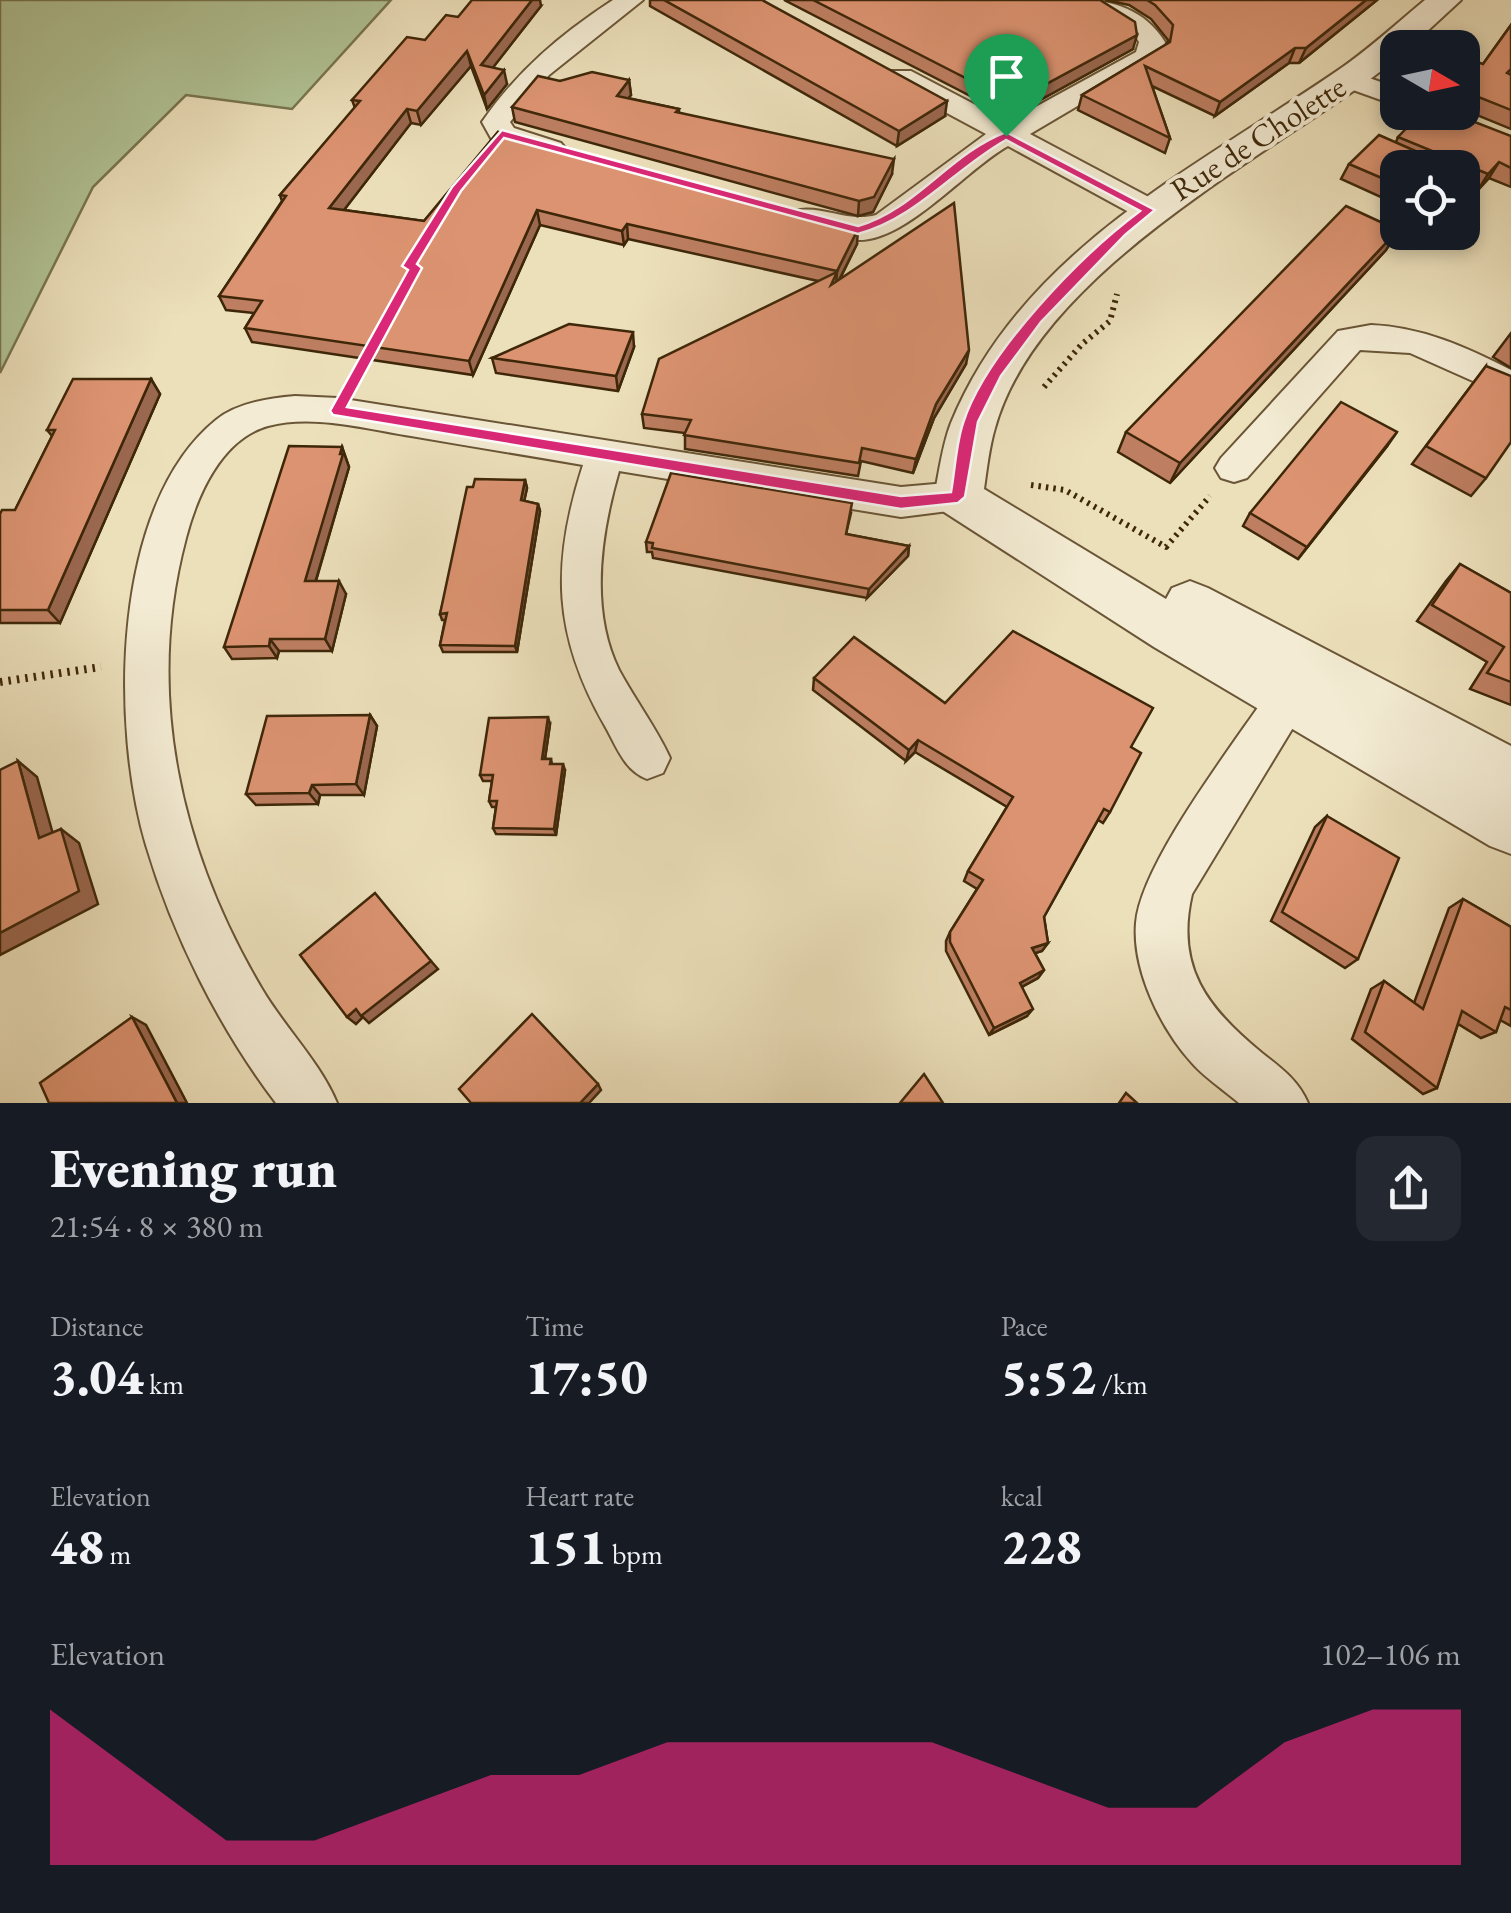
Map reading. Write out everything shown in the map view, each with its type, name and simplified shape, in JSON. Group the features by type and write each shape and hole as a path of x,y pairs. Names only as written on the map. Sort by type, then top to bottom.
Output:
{"street":[{"path":"574,156 502,134 496,122 518,93 574,37 630,0"},
{"path":"786,213 844,228 872,228 887,222 976,152 1148,56 1152,48 1144,30 1091,0"},
{"name":"Rue de Cholette","path":"958,497 970,422 995,374 1036,318 1120,232 1148,210 1349,79 1442,0"},
{"path":"878,65 1148,210"},
{"path":"1349,79 1380,91"},
{"path":"1234,468 1350,340 1374,334 1404,338 1439,350 1511,385"},
{"path":"310,1103 284,1072 206,939 169,842 155,774 147,660 161,554 181,490 203,455 228,430 257,414 293,409 338,411 901,502 958,497 1173,631 1511,826"},
{"path":"606,453 593,492 582,566 581,611 592,658 647,758"},
{"path":"1050,551 1173,594 1511,774"},
{"path":"1281,1103 1211,1045 1184,1009 1163,958 1161,922 1170,885 1288,698"}],"path":[{"path":"1034,394 1110,321 1124,282"},
{"path":"338,411 372,348"},
{"path":"1018,477 1028,484 1065,490 1166,547 1234,468"},
{"path":"0,682 147,660"}],"green space":[{"path":"0,0 391,0 292,109 186,95 93,187 0,373"}],"building":[{"path":"472,0 532,0 481,65 504,70 484,95 467,51 417,111 407,109 329,208 424,221 498,132 858,229 837,271 627,224 622,231 537,210 469,361 245,328 262,301 219,296 286,196 280,195 360,101 352,100 407,37 425,40 446,15 458,17"},
{"path":"664,0 762,0 947,101 899,131"},
{"path":"813,0 1100,0 1135,22 1137,35 1035,90 989,90"},
{"path":"1147,0 1366,0 1306,48 1295,48 1220,102 1145,66 1170,138 1082,95 1170,42 1173,25"},
{"path":"1511,25 1511,69 1507,73 1511,75 1511,110 1480,98 1480,63"},
{"path":"592,72 629,80 617,96 894,159 874,197 859,201 512,107 538,76 560,81"},
{"path":"1480,124 1511,136 1511,168 1499,162 1488,174 1480,171 1480,150 1430,150 1398,137 1405,130 1480,130"},
{"path":"1379,135 1413,150 1380,150 1380,177 1349,164"},
{"path":"954,203 969,350 936,404 916,459 862,448 859,463 684,435 691,420 642,414 659,359 837,272 831,285"},
{"path":"1346,206 1380,222 1380,249 1180,463 1126,432"},
{"path":"569,324 633,332 616,376 492,358"},
{"path":"1486,366 1511,376 1511,442 1486,478 1426,446"},
{"path":"73,379 151,379 48,610 0,610 0,514 2,510 15,510 55,430 47,430"},
{"path":"1341,402 1397,432 1307,547 1250,513"},
{"path":"289,446 342,447 305,581 339,581 325,639 270,639 269,646 224,647"},
{"path":"671,473 852,503 846,534 909,546 869,589 652,548 653,543 646,542"},
{"path":"475,479 525,480 521,500 538,504 515,646 440,645 447,613 440,614 467,487 473,487"},
{"path":"1460,564 1511,593 1511,682 1487,673 1504,647 1432,605"},
{"path":"1013,631 1153,708 1131,747 1141,753 1110,812 1104,809 1044,917 1048,943 1032,948 1044,970 1020,983 1033,1009 994,1028 950,942 950,932 983,880 968,871 1013,797 918,740 909,750 814,678 854,637 945,703"},
{"path":"370,715 356,784 312,785 309,793 246,794 267,716"},
{"path":"548,717 542,759 551,759 550,764 563,764 554,829 493,828 497,801 489,801 493,775 480,775 489,718"},
{"path":"18,761 39,838 61,829 79,891 0,933 0,770"},
{"path":"1327,816 1399,858 1358,959 1282,912"},
{"path":"375,893 431,961 361,1016 356,1009 347,1017 300,955"},
{"path":"1463,899 1511,927 1511,1010 1505,1007 1496,1032 1462,1011 1437,1088 1365,1032 1384,981 1423,1009"},
{"path":"532,1014 598,1084 580,1103 471,1103 459,1089"},
{"path":"132,1017 177,1103 49,1103 40,1083"},
{"path":"924,1074 943,1103 900,1103"},
{"path":"1126,1093 1137,1103 1119,1103"}],"route":[{"path":"502,134 858,230 887,222 976,152 1006,136 1148,210 1120,232 1036,318 995,374 970,422 958,497 901,502 338,411 416,268 408,266 456,189 502,134"}]}
